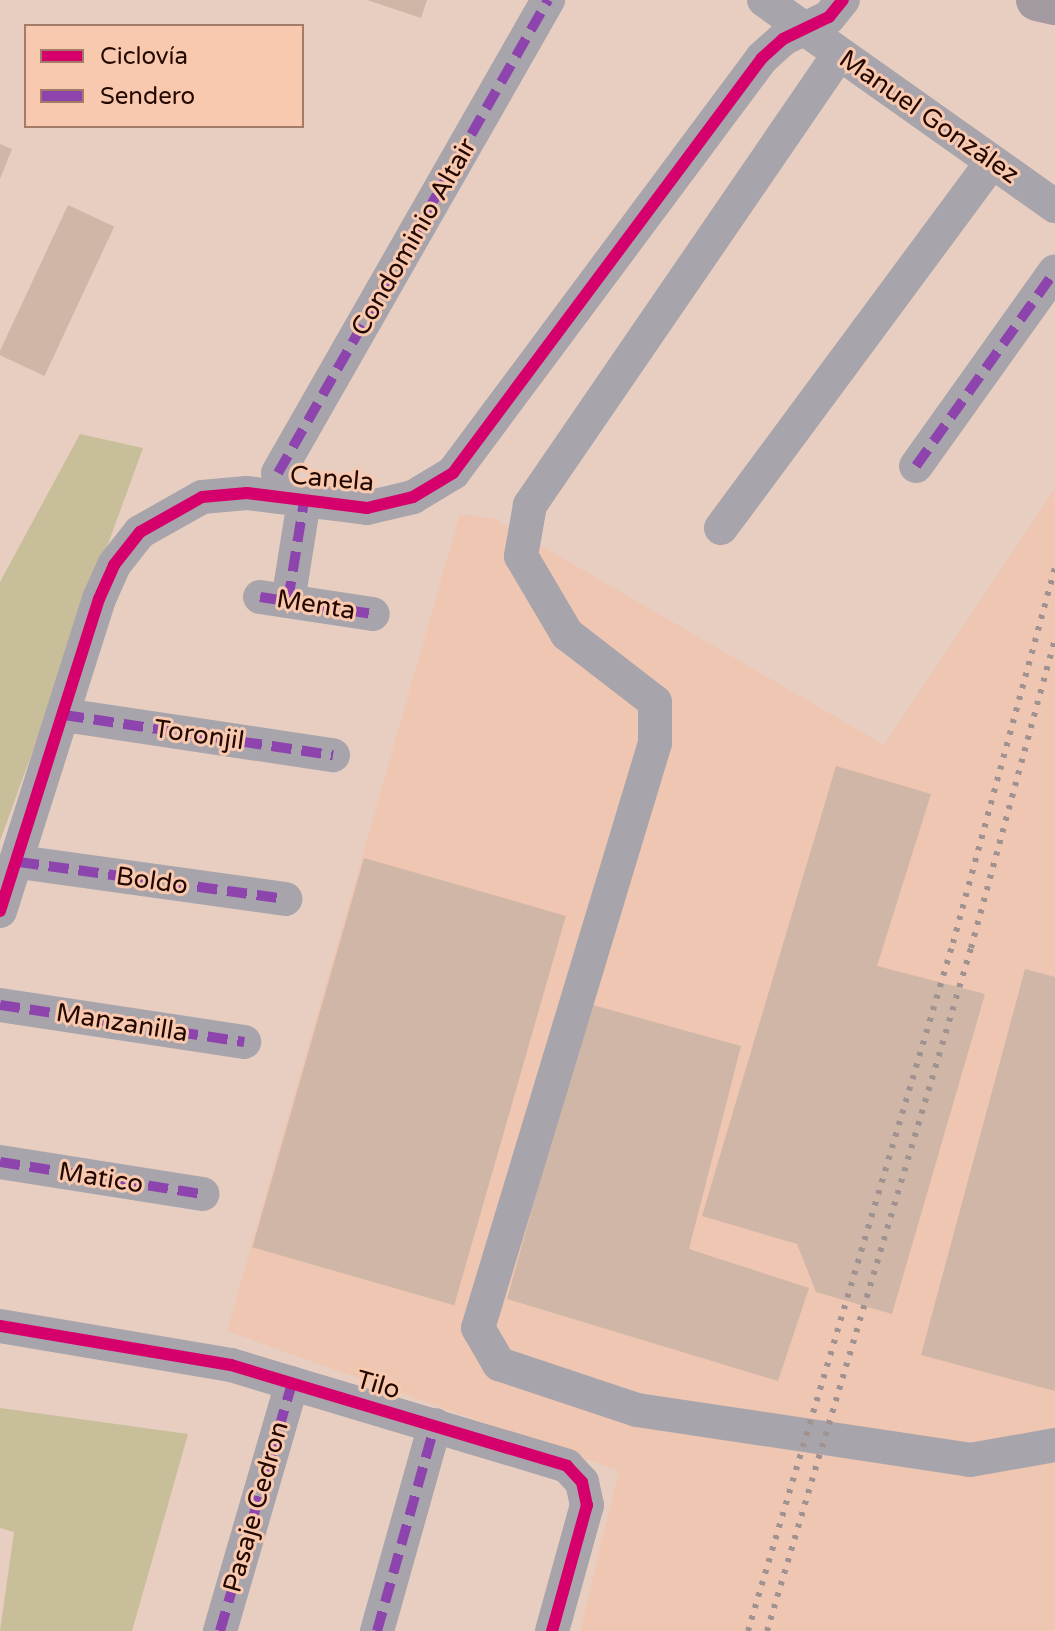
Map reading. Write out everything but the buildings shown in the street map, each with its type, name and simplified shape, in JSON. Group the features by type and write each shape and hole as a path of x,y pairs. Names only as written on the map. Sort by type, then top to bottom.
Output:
{"main road":[{"path":"1037,0 1055,4"}],"street":[{"name":"Condominio Altair","path":"278,473 548,0"},
{"name":"Manuel González","path":"764,0 802,31 1055,206"},
{"name":"Canela","path":"0,911 19,862 106,582 140,532 180,505 213,495 304,501 342,508 391,504 453,473 762,58 829,17 843,0"},
{"path":"839,54 530,505 521,556 567,634 655,702 655,743 478,1328 499,1364 637,1410 970,1460 1055,1445"},
{"path":"721,528 992,162"},
{"path":"916,466 1055,271"},
{"name":"Menta","path":"304,501 274,599 373,614"},
{"name":"Toronjil","path":"64,715 333,755"},
{"name":"Boldo","path":"19,862 285,899"},
{"name":"Manzanilla","path":"0,1005 244,1042"},
{"name":"Matico","path":"0,1162 202,1194"},
{"name":"Tilo","path":"0,1326 176,1352 557,1461 582,1482 586,1516 552,1631"},
{"name":"Pasaje Cedron","path":"220,1631 292,1383"},
{"path":"377,1631 435,1425"}],"shaded area":[{"path":"80,434 143,448 0,841 0,582"},
{"path":"1055,488 1055,1631 580,1631 619,1471 227,1331 460,514 495,519 884,745"},
{"path":"0,1408 188,1434 132,1631 0,1631 14,1532 0,1528"}],"railway":[{"path":"748,1631 953,943 1055,568"},
{"path":"767,1631 971,948 1055,639"}],"marked path":[{"path":"278,473 548,0"},
{"path":"916,466 1055,271"},
{"path":"288,601 304,501"},
{"path":"260,597 373,614"},
{"path":"64,715 333,755"},
{"path":"19,862 285,899"},
{"path":"0,1005 244,1042"},
{"path":"0,1162 202,1194"},
{"path":"220,1631 292,1383"},
{"path":"377,1631 435,1425"}],"cycle path":[{"path":"0,911 99,599 114,565 140,532 202,497 247,493 367,508 413,497 453,473 762,58 783,39 829,17 843,0"},
{"path":"0,1326 231,1365 567,1466 582,1482 587,1505 552,1631"}]}
